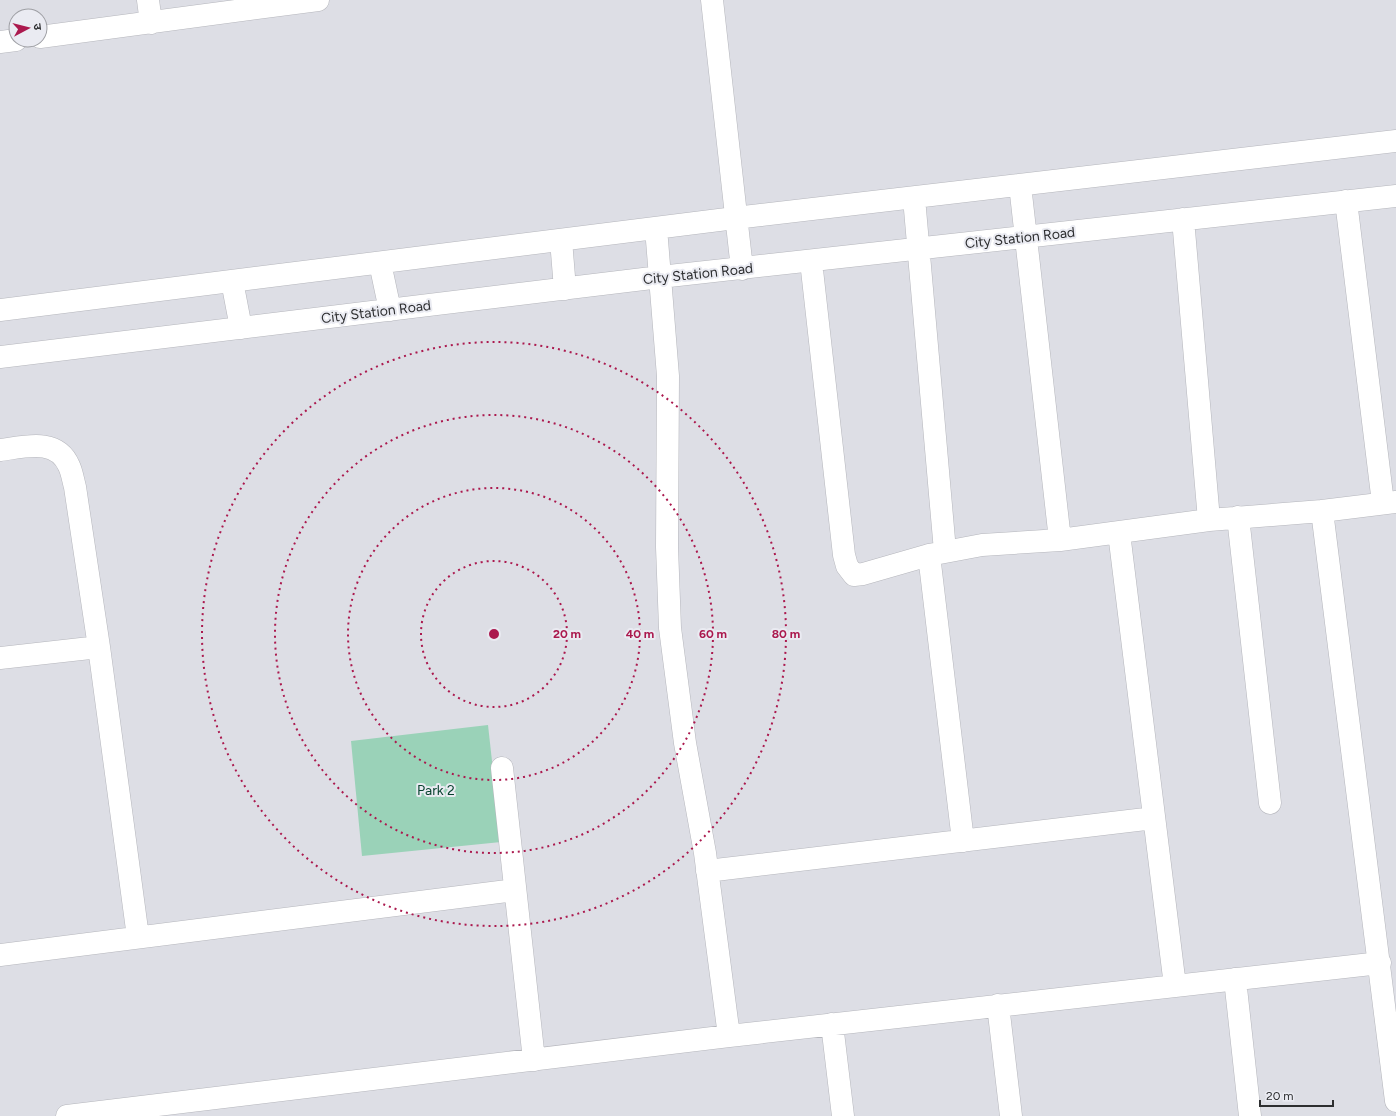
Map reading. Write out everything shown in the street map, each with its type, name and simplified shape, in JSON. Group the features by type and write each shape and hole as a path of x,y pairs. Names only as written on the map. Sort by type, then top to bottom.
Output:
{"street":[{"path":"148,0 151,23"},
{"path":"48,36 318,0"},
{"path":"712,0 735,218 742,269"},
{"path":"0,310 735,218 1396,141"},
{"path":"1020,185 1060,540"},
{"name":"City Station Road","path":"0,357 660,278 1396,196"},
{"path":"914,198 920,249 937,553 963,841"},
{"path":"811,262 844,555 847,566 854,575 863,574 937,553 982,545 1060,540 1209,520 1322,511 1390,502 1346,201"},
{"path":"1183,219 1209,520"},
{"path":"656,228 668,376 667,547 670,628 685,743 707,872 729,1036"},
{"path":"560,240 565,289"},
{"path":"380,263 390,310"},
{"path":"232,281 241,328"},
{"path":"0,450 42,444 60,453 69,465 75,487 99,647 138,937"},
{"path":"1322,511 1380,963 1396,1101"},
{"path":"1238,517 1270,803"},
{"path":"1119,532 1175,986"},
{"path":"0,658 99,647"},
{"path":"502,768 534,1060"},
{"path":"707,872 1154,818"},
{"path":"0,955 515,890"},
{"path":"67,1116 177,1110 534,1060 729,1036 1380,963"},
{"path":"1235,979 1250,1116"},
{"path":"998,1005 1011,1116"},
{"path":"832,1024 842,1116"}],"green space":[{"name":"Park 2","path":"488,725 501,842 362,856 351,741"}]}
